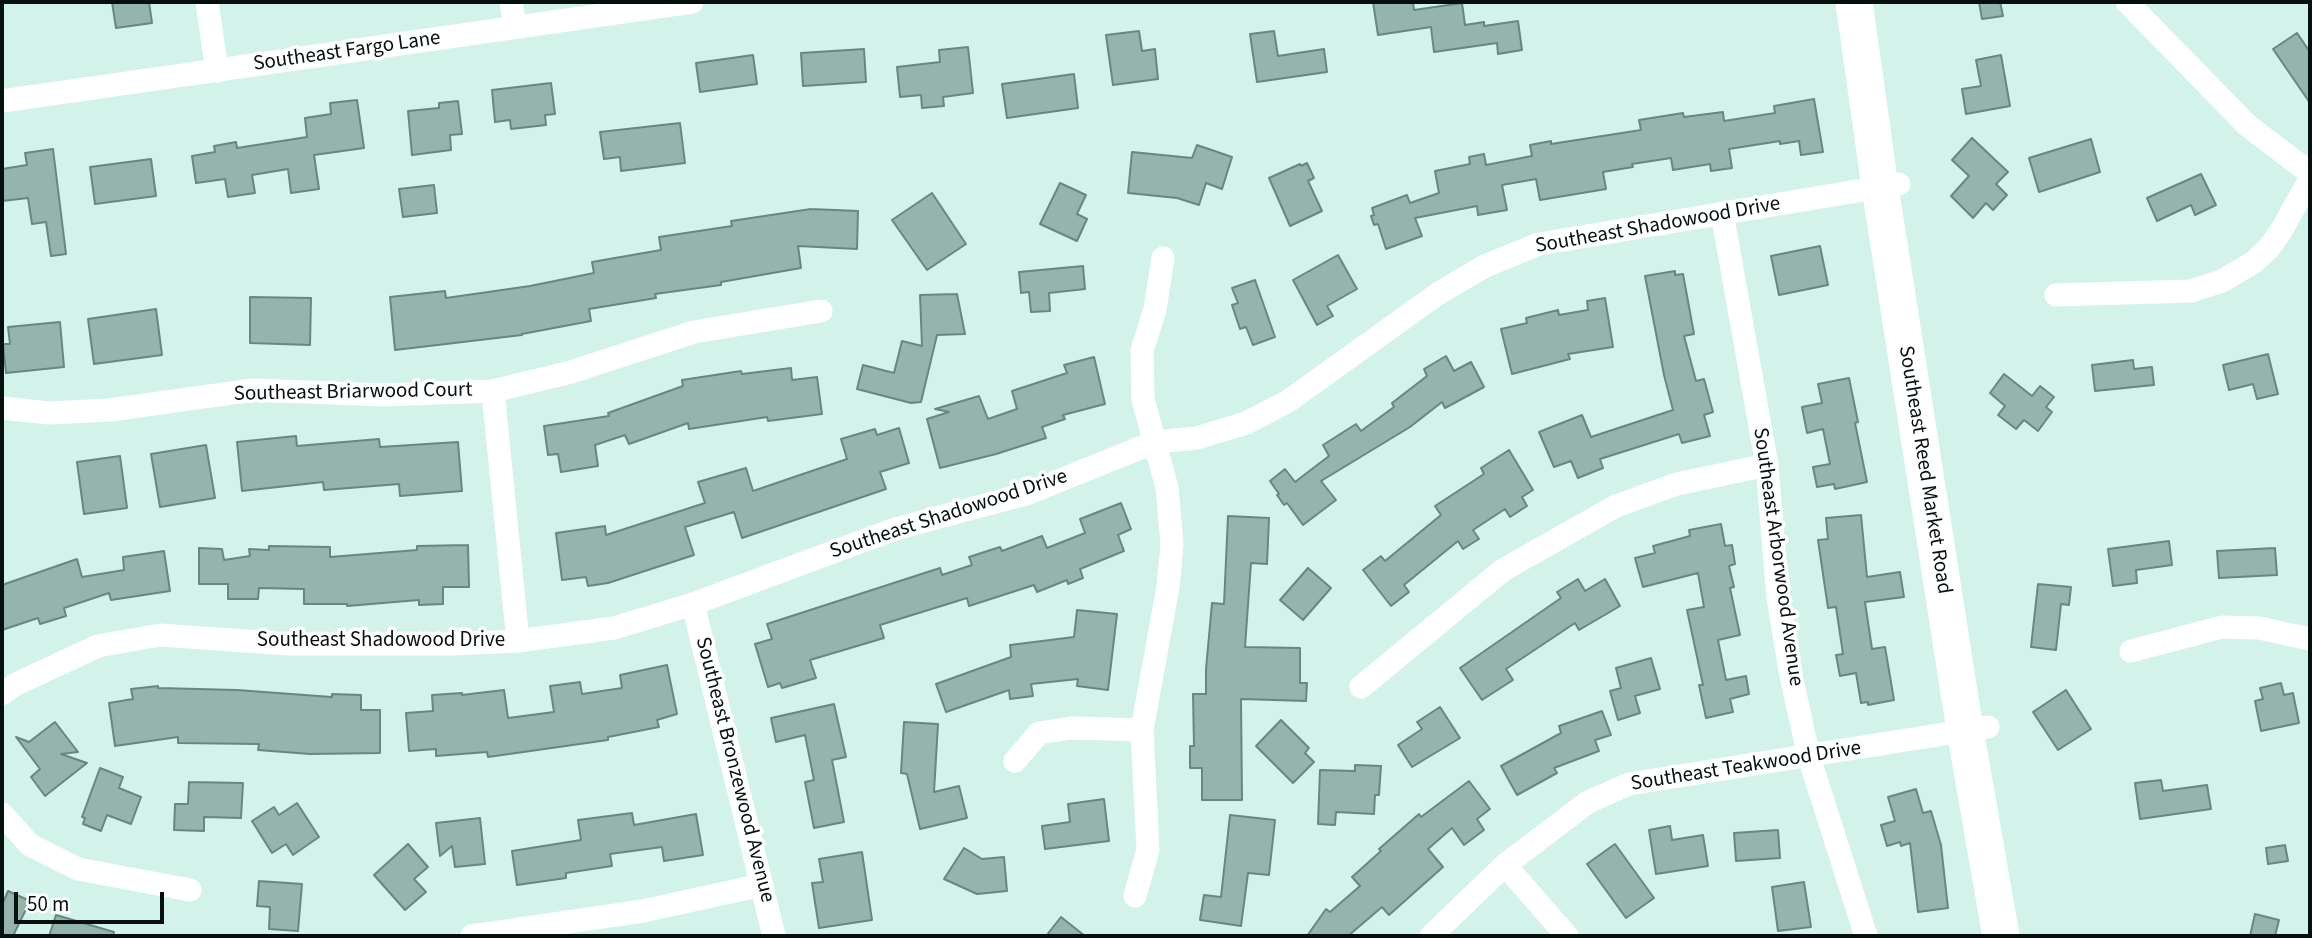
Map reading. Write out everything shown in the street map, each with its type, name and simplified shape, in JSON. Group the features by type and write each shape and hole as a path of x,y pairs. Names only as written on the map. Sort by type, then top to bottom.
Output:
{"main road":[{"name":"Southeast Reed Market Road","path":"1854,2 1889,186 1976,729 2001,936"},
{"name":"Southeast Reed Market Road","path":"1873,2 1889,186"},
{"name":"Southeast Reed Market Road","path":"1976,729 2020,936"}],"street":[{"path":"207,2 217,71"},
{"path":"511,2 515,27"},
{"name":"Southeast Fargo Lane","path":"2,101 692,2"},
{"path":"2127,2 2247,125 2310,173"},
{"path":"2056,295 2191,291 2222,281 2254,262 2269,248 2310,179"},
{"name":"Southeast Shadowood Drive","path":"2,694 16,684 98,646 160,635 288,644 452,645 614,628 693,604 895,529 1027,494 1155,442 1197,438 1234,426 1287,402 1438,293 1485,266 1539,244 1889,186"},
{"name":"Southeast Arborwood Avenue","path":"1723,213 1767,465 1778,598 1791,676 1809,757 1866,936"},
{"path":"1135,897 1148,850 1142,730 1168,587 1172,544 1167,488 1143,399 1142,351 1155,309 1163,258"},
{"name":"Southeast Briarwood Court","path":"2,408 49,413 110,410 253,390 383,395 493,391 571,372 694,331 821,311"},
{"path":"493,391 518,640"},
{"path":"1361,687 1503,570 1616,506 1677,484 1767,465"},
{"name":"Southeast Bronzewood Avenue","path":"693,604 774,936"},
{"path":"2131,651 2222,627 2259,628 2310,639"},
{"path":"1015,761 1039,733 1072,728 1142,730"},
{"name":"Southeast Teakwood Drive","path":"1431,936 1506,865 1588,802 1629,784 1976,729"},
{"path":"2,814 30,845 78,869 190,890"},
{"path":"1506,865 1567,936"},
{"path":"472,936 643,911 762,885"}],"building":[{"path":"112,2 149,2 152,23 116,28"},
{"path":"1373,2 1413,2 1414,10 1462,3 1465,25 1484,22 1484,26 1518,21 1522,50 1498,54 1497,43 1434,52 1431,27 1378,35"},
{"path":"1979,2 2000,2 2003,16 1982,19"},
{"path":"1139,31 1142,51 1155,49 1158,79 1113,85 1106,35"},
{"path":"1274,31 1278,56 1324,49 1327,72 1257,82 1250,34"},
{"path":"2297,33 2310,52 2310,103 2273,49"},
{"path":"968,47 973,93 943,97 944,106 922,108 921,95 900,97 897,67 940,62 939,50"},
{"path":"864,49 866,82 803,86 801,53"},
{"path":"753,55 757,84 700,92 696,63"},
{"path":"2001,55 2010,106 1966,114 1962,89 1981,86 1976,60"},
{"path":"1074,74 1078,108 1007,118 1002,84"},
{"path":"551,83 555,114 545,115 546,125 511,129 510,120 495,122 492,90"},
{"path":"1814,99 1823,152 1801,155 1799,141 1780,144 1780,141 1729,149 1732,168 1711,171 1710,164 1673,170 1671,158 1632,164 1633,167 1603,172 1606,189 1540,200 1536,179 1502,185 1507,210 1478,215 1477,206 1415,218 1422,236 1386,249 1378,224 1374,225 1371,216 1374,215 1372,208 1407,195 1410,203 1439,193 1435,171 1470,164 1469,157 1484,154 1486,165 1532,156 1530,145 1641,130 1639,120 1683,113 1684,117 1723,112 1724,121 1775,113 1774,106"},
{"path":"357,100 364,148 314,155 319,189 291,193 288,169 252,175 255,193 228,197 225,179 196,183 192,156 215,152 214,146 236,142 237,148 307,137 305,118 331,114 330,103"},
{"path":"458,101 462,134 450,135 451,150 412,155 408,111 439,108 439,103"},
{"path":"680,123 685,163 621,171 620,157 604,159 600,132"},
{"path":"1972,138 2008,172 1996,184 2007,195 1993,210 1986,203 1973,218 1951,196 1969,176 1952,160"},
{"path":"2091,139 2100,172 2039,192 2029,158"},
{"path":"1197,145 1232,157 1222,189 1206,183 1199,205 1177,198 1128,193 1132,152 1192,158"},
{"path":"53,149 66,254 51,256 46,222 32,224 28,198 2,201 2,169 27,165 25,153"},
{"path":"151,159 156,196 95,204 90,167"},
{"path":"1307,163 1314,178 1308,181 1322,211 1290,226 1269,178"},
{"path":"2201,174 2216,205 2195,215 2191,205 2157,221 2147,198"},
{"path":"1060,183 1086,195 1077,214 1087,219 1077,241 1040,224"},
{"path":"434,185 437,213 403,217 399,189"},
{"path":"932,193 966,244 927,270 892,220"},
{"path":"811,209 858,211 857,249 798,246 801,268 721,282 721,285 655,294 656,298 589,309 591,321 522,335 395,350 390,297 445,291 446,298 530,286 594,273 592,262 661,250 659,237 732,226 731,221"},
{"path":"1820,246 1828,285 1779,295 1771,256"},
{"path":"1338,255 1357,289 1327,306 1333,316 1317,325 1293,280"},
{"path":"1083,266 1085,289 1049,293 1050,311 1031,312 1029,292 1021,293 1019,272"},
{"path":"1675,271 1675,275 1683,274 1694,334 1684,336 1696,381 1704,379 1713,412 1704,415 1710,436 1682,443 1679,434 1600,459 1603,468 1578,478 1571,461 1554,467 1539,432 1582,415 1591,437 1673,410 1645,276"},
{"path":"1255,280 1275,337 1253,345 1246,327 1240,329 1232,305 1238,303 1232,288"},
{"path":"957,294 965,334 937,335 921,402 911,403 857,389 863,365 894,373 902,341 922,346 920,295"},
{"path":"250,297 311,298 310,345 250,343"},
{"path":"1605,298 1613,347 1568,354 1570,359 1512,374 1501,329 1527,323 1526,318 1558,310 1559,315 1588,310 1587,301"},
{"path":"156,309 162,355 94,364 88,319"},
{"path":"60,322 64,367 6,373 3,344 10,344 8,327"},
{"path":"2268,354 2278,394 2257,399 2253,384 2229,390 2223,365"},
{"path":"1446,356 1454,371 1471,362 1484,387 1445,408 1442,402 1410,427 1321,481 1336,500 1303,525 1287,503 1284,505 1270,481 1285,469 1295,482 1329,456 1323,445 1356,424 1361,431 1394,407 1392,403 1427,376 1424,369"},
{"path":"1094,357 1105,404 1063,415 1065,419 1042,427 1046,438 940,468 927,419 949,412 935,409 979,396 988,419 1017,409 1012,391 1067,373 1064,365"},
{"path":"2133,360 2134,369 2152,367 2154,385 2095,391 2092,365"},
{"path":"791,368 792,380 817,377 822,414 768,421 767,417 689,429 688,423 629,444 625,435 595,445 598,466 561,472 558,454 548,455 544,426 609,416 608,413 683,386 682,380 741,371 742,374"},
{"path":"2004,374 2032,396 2040,386 2054,397 2046,407 2052,412 2038,431 2024,420 2016,429 1998,415 2005,406 1990,393"},
{"path":"1849,378 1867,482 1835,489 1834,484 1817,487 1813,467 1830,464 1823,429 1807,433 1802,407 1822,403 1818,384"},
{"path":"899,428 909,463 880,472 886,489 742,538 734,512 685,527 694,555 608,583 588,586 586,577 562,580 556,533 605,526 606,535 705,503 698,482 746,468 753,491 847,459 841,439 875,429 877,435"},
{"path":"296,436 297,446 379,439 380,447 458,442 462,491 400,496 399,484 324,490 323,482 242,491 237,442"},
{"path":"206,445 215,498 160,507 151,454"},
{"path":"1509,450 1533,490 1522,497 1527,506 1510,517 1505,509 1473,530 1479,539 1463,549 1458,541 1404,585 1409,592 1391,606 1363,570 1381,556 1385,561 1441,515 1435,506 1484,474 1481,468"},
{"path":"120,456 127,508 84,514 77,462"},
{"path":"1121,503 1131,529 1118,535 1124,551 1080,569 1083,578 1068,584 1067,580 1037,592 1034,585 969,606 967,598 880,625 884,638 810,660 816,678 782,688 780,683 768,687 755,644 772,639 767,624 940,568 942,575 972,565 969,557 1000,547 1002,551 1042,536 1047,548 1085,533 1080,519"},
{"path":"1861,515 1867,577 1900,572 1904,597 1865,602 1872,649 1885,647 1894,700 1868,705 1868,702 1861,703 1856,673 1840,676 1836,655 1843,654 1836,607 1828,608 1818,540 1828,539 1826,518"},
{"path":"1228,516 1269,518 1267,564 1251,563 1245,647 1300,648 1300,683 1307,683 1306,701 1241,699 1242,800 1202,800 1202,768 1190,768 1190,746 1194,746 1193,694 1206,694 1212,603 1224,604"},
{"path":"1721,524 1725,546 1732,545 1735,564 1729,566 1734,587 1730,588 1740,635 1718,640 1726,680 1746,676 1749,694 1730,699 1733,712 1706,718 1699,685 1703,685 1687,610 1704,607 1698,573 1643,587 1635,558 1655,553 1653,546 1690,536 1689,530"},
{"path":"2169,541 2172,565 2136,570 2137,583 2113,586 2108,549"},
{"path":"468,545 469,587 443,587 443,604 419,605 419,600 347,606 304,604 304,589 259,588 258,599 228,599 228,584 199,584 199,548 222,549 224,560 250,556 249,549 269,550 269,546 330,547 330,557 417,550 417,546"},
{"path":"2275,548 2277,575 2219,578 2217,551"},
{"path":"164,551 170,591 111,600 109,593 64,608 66,616 40,624 38,618 2,630 2,585 77,559 82,577 124,570 123,557"},
{"path":"1308,568 1331,588 1303,620 1280,600"},
{"path":"1578,579 1585,591 1605,579 1620,606 1579,630 1575,623 1506,669 1513,680 1482,700 1460,668 1561,598 1557,592"},
{"path":"2038,584 2071,587 2069,605 2061,604 2056,650 2031,647"},
{"path":"1077,610 1117,614 1108,690 1077,686 1078,679 1031,684 1033,696 1010,699 1009,690 946,712 936,684 1011,657 1010,645 1074,637"},
{"path":"1651,658 1660,689 1635,696 1640,713 1618,720 1610,691 1621,688 1616,668"},
{"path":"667,665 677,714 657,720 659,727 608,737 608,740 488,757 487,752 436,756 436,749 409,751 406,713 433,711 432,695 504,690 508,718 554,712 550,686 580,682 582,694 622,688 620,675"},
{"path":"2281,683 2284,695 2293,693 2299,723 2261,731 2255,701 2263,699 2260,688"},
{"path":"158,686 332,697 332,694 361,695 361,710 380,710 380,753 310,754 258,750 259,744 178,743 178,737 115,746 109,703 133,699 131,689"},
{"path":"2066,690 2091,729 2058,750 2033,712"},
{"path":"834,704 846,757 832,760 844,822 814,828 805,782 814,780 805,735 776,742 771,718"},
{"path":"1440,707 1460,738 1412,767 1398,745 1422,729 1417,722"},
{"path":"1602,711 1611,735 1595,740 1599,751 1554,768 1557,773 1517,795 1501,766 1561,733 1559,726"},
{"path":"1281,720 1309,748 1305,753 1314,762 1293,783 1256,746"},
{"path":"55,722 78,752 61,754 87,763 45,796 31,777 40,769 16,737 29,742"},
{"path":"904,722 938,724 934,792 959,786 967,818 920,829 907,774 901,773"},
{"path":"1355,765 1381,766 1379,795 1375,795 1374,814 1336,812 1335,825 1318,824 1320,770 1355,771"},
{"path":"100,768 123,777 119,788 141,797 131,824 107,815 101,831 83,824 85,818 82,817"},
{"path":"2161,780 2163,791 2207,785 2211,809 2140,819 2135,783"},
{"path":"1469,781 1490,809 1477,819 1484,830 1464,845 1452,828 1428,849 1443,867 1389,915 1382,907 1348,936 1307,936 1326,909 1330,912 1360,886 1352,877 1381,851 1379,849 1419,814 1421,817"},
{"path":"189,782 243,783 241,818 204,817 204,831 174,830 175,804 188,804"},
{"path":"1916,789 1923,813 1931,811 1941,845 1948,908 1918,912 1910,843 1901,846 1900,842 1887,846 1881,825 1895,821 1888,797"},
{"path":"1104,799 1109,841 1045,849 1042,826 1070,822 1068,804"},
{"path":"297,803 319,837 293,855 286,844 272,853 252,821 274,807 279,815"},
{"path":"632,813 634,825 696,814 703,855 664,861 662,847 610,854 612,866 566,873 566,878 517,885 512,851 581,840 578,820"},
{"path":"1230,815 1275,820 1269,875 1248,873 1241,926 1200,920 1204,895 1221,897"},
{"path":"480,818 485,864 455,867 452,846 440,856 436,823"},
{"path":"1670,826 1672,840 1703,835 1708,866 1656,874 1649,830"},
{"path":"1778,830 1780,858 1736,861 1734,833"},
{"path":"408,844 428,867 414,879 426,892 405,910 374,875"},
{"path":"1615,844 1654,898 1626,918 1587,864"},
{"path":"2285,845 2288,861 2268,864 2266,848"},
{"path":"964,848 982,859 1004,857 1007,891 977,894 944,879"},
{"path":"862,852 872,920 819,928 812,883 823,882 819,859"},
{"path":"259,881 302,884 298,931 269,929 270,907 257,906"},
{"path":"1804,882 1811,927 1778,931 1772,887"},
{"path":"8,891 30,901 13,936 2,936 2,905"},
{"path":"2255,914 2279,920 2275,936 2250,936"},
{"path":"56,915 114,932 113,936 49,936"},
{"path":"1061,917 1085,936 1046,936"}]}
